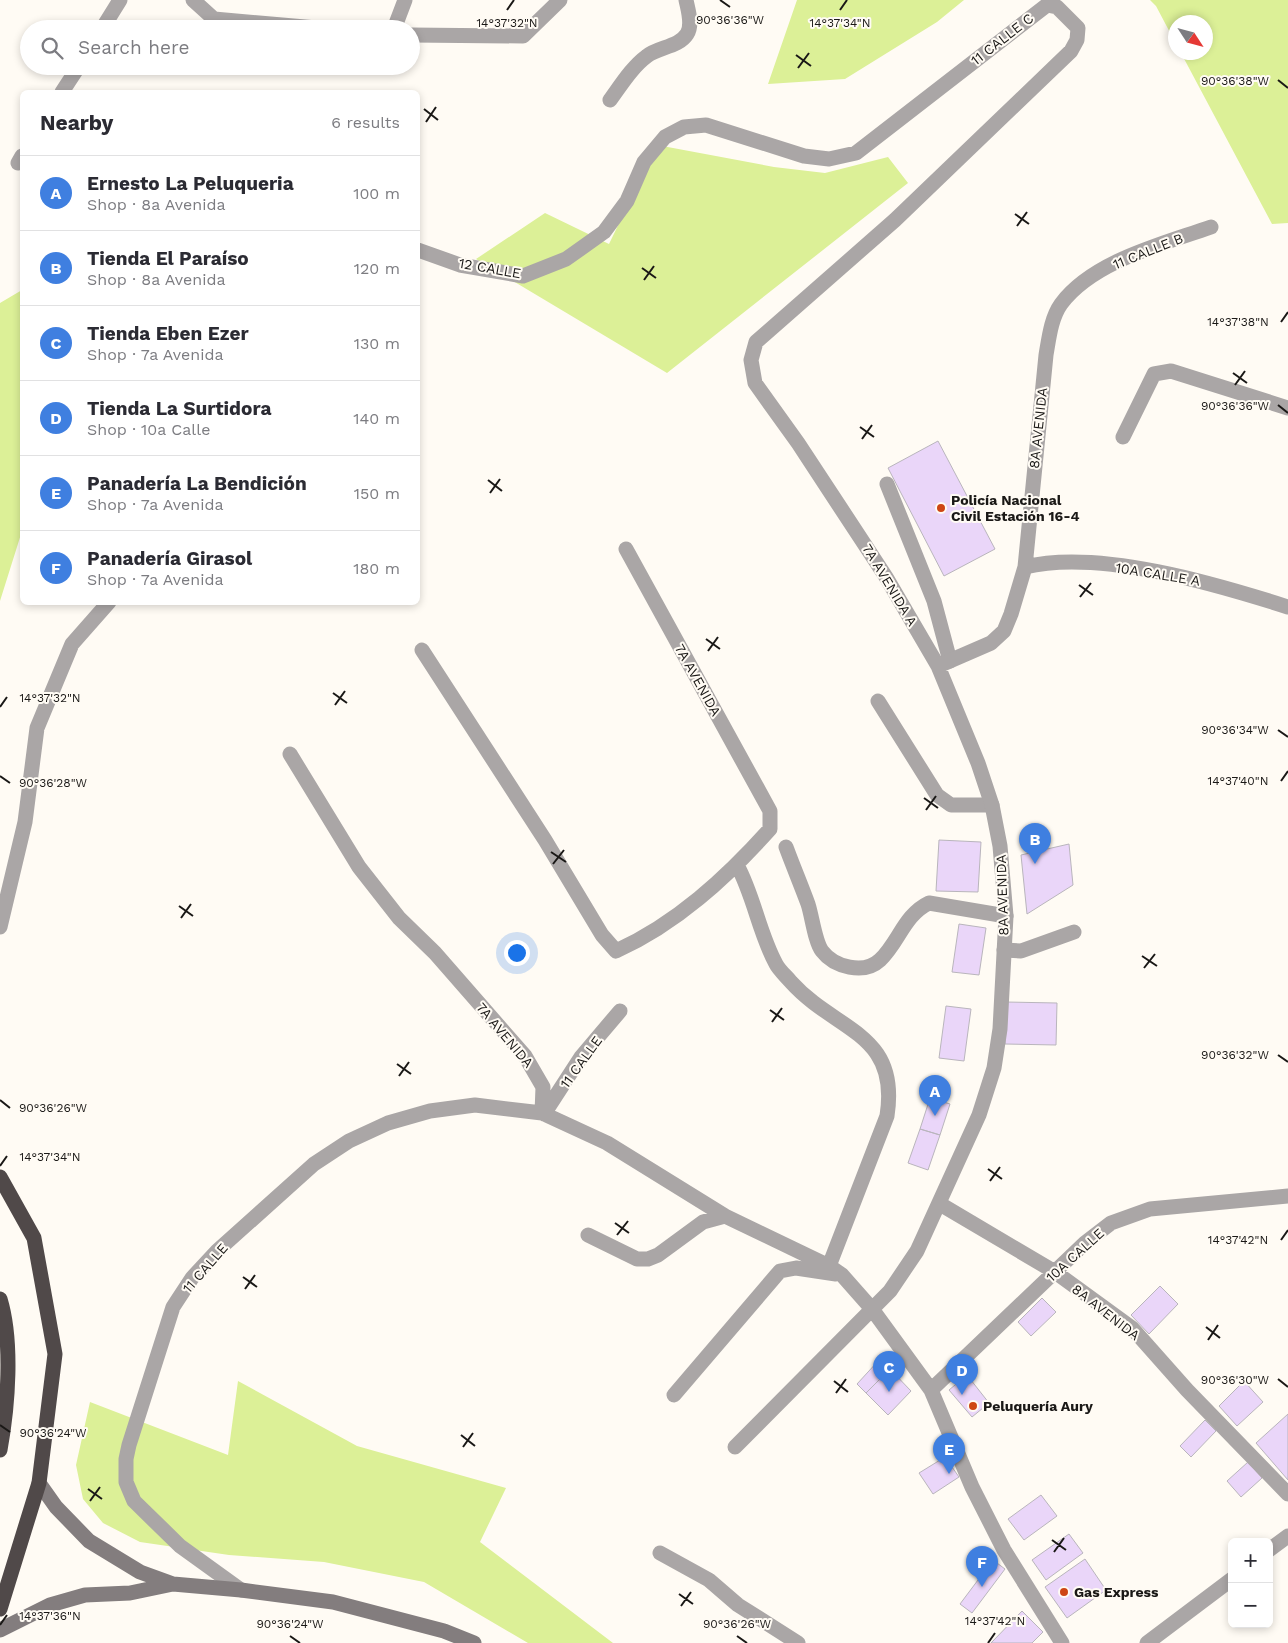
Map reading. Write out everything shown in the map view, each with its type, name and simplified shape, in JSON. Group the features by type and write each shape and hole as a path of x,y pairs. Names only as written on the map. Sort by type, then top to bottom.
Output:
{"highway":[{"path":"0,1177 34,1238 56,1354 39,1483 0,1609"},
{"path":"0,1299 4,1311 7,1366 6,1412 0,1450"}],"street":[{"path":"108,20 120,0"},
{"path":"193,0 214,19 225,20"},
{"path":"397,20 405,0"},
{"path":"420,34 523,36 560,0"},
{"path":"610,100 627,76 648,55 681,40 688,33 690,23 686,0"},
{"name":"11 CALLE C","path":"627,201 644,162 665,137 684,127 706,125 804,156 829,158 856,152 1047,5 1057,7 1078,28 1077,40 1071,51 894,220 756,342"},
{"path":"63,90 73,75"},
{"name":"12 CALLE","path":"420,251 460,265 523,276 566,259 604,232 627,201"},
{"name":"11 CALLE B","path":"1046,355 1051,327 1061,304 1091,276 1130,255 1211,228"},
{"name":"7A AVENIDA A","path":"756,342 751,360 755,383 798,443 944,664 992,805 1000,846"},
{"name":"8A AVENIDA","path":"944,664 991,643 1004,631 1025,567 1046,355"},
{"path":"1123,437 1154,374 1163,372 1172,371 1288,408"},
{"path":"887,484 934,601 944,664"},
{"name":"7A AVENIDA","path":"626,549 770,811 770,829 737,865"},
{"name":"10A CALLE A","path":"1025,567 1039,564 1064,563 1117,566 1210,582 1288,607"},
{"path":"0,927 25,822 37,728 72,644 106,605"},
{"path":"422,650 545,840 602,935 616,951 638,941 671,919 713,887 737,865 744,878 761,929 776,965 799,991 861,1036 880,1056 888,1074 890,1094 887,1116 829,1266"},
{"path":"878,701 937,795 951,805 992,805"},
{"name":"7A AVENIDA","path":"290,754 358,867 399,918 435,952 525,1056 544,1087 543,1114"},
{"path":"786,846 808,904 821,951 839,966 861,968 878,962 890,949 907,920 918,908 929,903 1006,916"},
{"name":"8A AVENIDA","path":"735,1447 890,1291 917,1251 940,1204 979,1115 994,1068 1000,1029 1006,916 1000,846"},
{"path":"1004,950 1021,950 1074,932"},
{"name":"11 CALLE","path":"241,1590 180,1546 134,1501 126,1482 126,1460 129,1445 173,1307 192,1278 217,1252 314,1164 349,1141 388,1123 430,1111 476,1105 543,1114 581,1057 620,1011"},
{"path":"543,1114 608,1143 725,1216 829,1266 842,1275 872,1309 931,1390 984,1511 1004,1550 1062,1643"},
{"name":"10A CALLE","path":"931,1390 1085,1243 1111,1223 1150,1208 1288,1196"},
{"name":"8A AVENIDA","path":"940,1204 1055,1272 1132,1328 1187,1390 1288,1494"},
{"path":"588,1235 637,1259 648,1258 658,1255 702,1222 725,1216"},
{"path":"674,1395 780,1271 796,1268 842,1275"},
{"path":"39,1483 56,1507 89,1542 140,1572 173,1584 241,1590 333,1602 444,1631 474,1643"},
{"path":"1273,1547 1288,1536"},
{"path":"660,1553 709,1580 738,1605 798,1643"},
{"path":"1147,1643 1228,1582"},
{"path":"0,1630 50,1604 85,1595 130,1593 173,1584"}],"green space":[{"path":"797,0 964,0 937,22 845,79 768,84"},
{"path":"1150,0 1288,0 1288,223 1272,224 1185,60 1213,60 1213,15 1168,15 1168,29 1156,6"},
{"path":"657,145 774,167 825,173 888,157 908,183 667,373 476,259 545,213 609,244"},
{"path":"20,291 20,537 0,601 0,303"},
{"path":"238,1381 357,1446 506,1488 480,1542 613,1643 528,1643 424,1582 324,1562 229,1555 140,1542 103,1523 83,1499 76,1465 90,1402 228,1455"}],"building":[{"name":"Policía Nacional Civil Estación 16-4","path":"938,441 995,549 944,576 888,468"},
{"path":"939,840 981,842 978,892 936,891"},
{"path":"1069,844 1073,885 1027,914 1021,855"},
{"path":"959,924 986,928 979,975 952,972"},
{"path":"1006,1002 1057,1003 1056,1045 1005,1044"},
{"path":"946,1006 971,1009 964,1061 939,1058"},
{"path":"930,1098 950,1104 940,1135 920,1129"},
{"path":"920,1129 940,1135 928,1170 908,1163"},
{"path":"1160,1286 1178,1304 1149,1334 1131,1315"},
{"path":"1042,1298 1056,1312 1031,1336 1018,1322"},
{"path":"879,1360 890,1369 866,1393 857,1384"},
{"path":"890,1369 911,1391 888,1415 866,1393"},
{"path":"967,1375 989,1403 972,1417 949,1390"},
{"path":"1244,1381 1263,1402 1237,1426 1219,1406"},
{"path":"1288,1414 1288,1480 1256,1443"},
{"path":"1205,1420 1216,1431 1191,1457 1180,1446"},
{"path":"945,1457 959,1477 933,1494 919,1473"},
{"path":"1248,1462 1262,1478 1241,1497 1227,1481"},
{"path":"1041,1495 1057,1516 1024,1540 1008,1519"},
{"path":"1069,1534 1083,1553 1046,1580 1032,1560"},
{"path":"1085,1559 1106,1590 1067,1618 1045,1587"},
{"path":"993,1560 1005,1569 972,1613 960,1604"},
{"path":"1022,1611 1043,1632 1032,1643 991,1643"}],"place":[{"name":"Policía Nacional Civil Estación 16-4","path":"941,508"},
{"name":"Tienda El Paraíso","path":"1035,864"},
{"name":"Ernesto La Peluqueria","path":"935,1116"},
{"name":"Tienda Eben Ezer","path":"889,1392"},
{"name":"Tienda La Surtidora","path":"962,1395"},
{"name":"Peluquería Aury","path":"973,1406"},
{"name":"Panadería La Bendición","path":"949,1474"},
{"name":"Panadería Girasol","path":"982,1587"},
{"name":"Gas Express","path":"1064,1592"}]}
